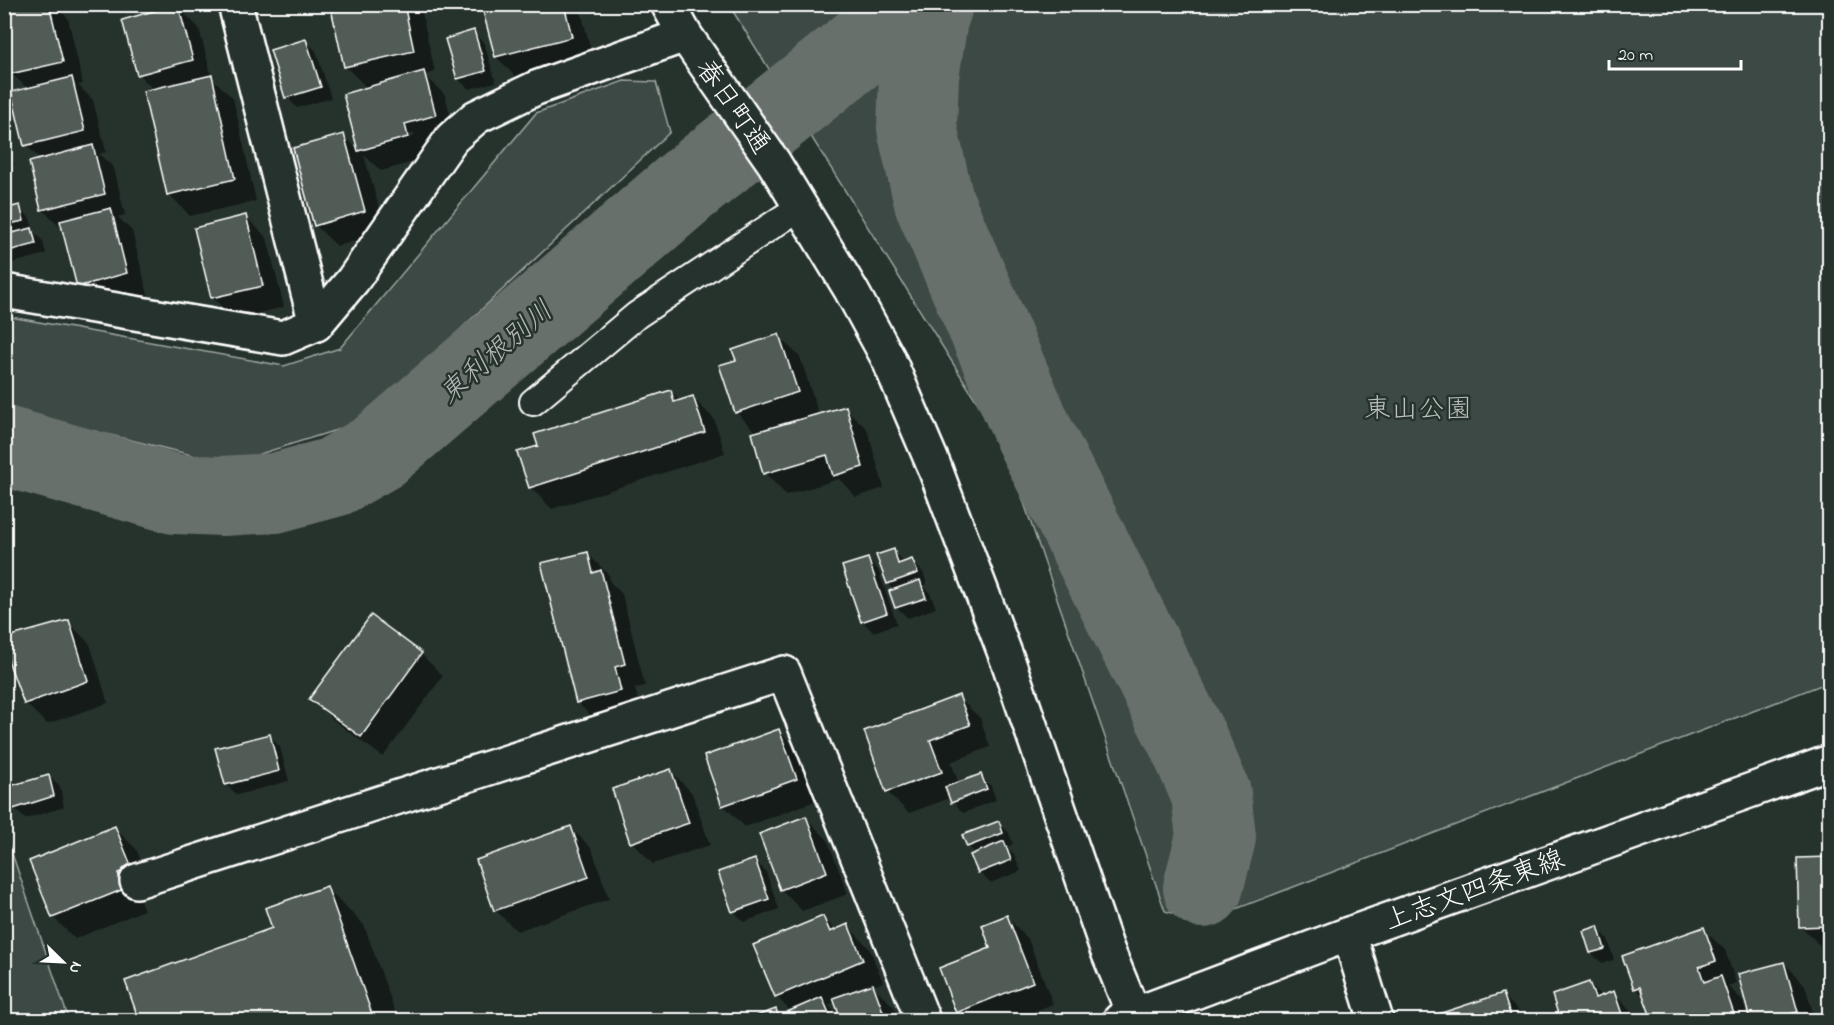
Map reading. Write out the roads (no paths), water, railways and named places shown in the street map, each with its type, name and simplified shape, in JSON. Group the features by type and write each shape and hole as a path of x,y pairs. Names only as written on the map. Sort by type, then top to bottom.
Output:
{"street":[{"path":"235,4 316,324"},
{"name":"春日町通","path":"668,4 685,35 774,163 851,290 888,358 934,466 1009,664 1130,1018"},
{"path":"4,291 283,338 316,324 353,280 452,138 476,117 536,88 685,35"},
{"path":"137,881 784,673 923,1020"},
{"name":"上志文四条東線","path":"1130,1018 1349,934 1830,762"},
{"path":"1349,934 1376,1020"}],"lane":[{"path":"533,402 638,315 800,207"}],"waterway":[{"name":"東利根別川","path":"4,446 175,494 222,496 275,493 334,477 378,452 688,185 914,4"},
{"path":"933,4 928,19 919,76 917,128 934,202 1034,434 1189,743 1211,794 1216,837 1203,888"}],"park label":[{"name":"東山公園","path":"1418,408"}]}
